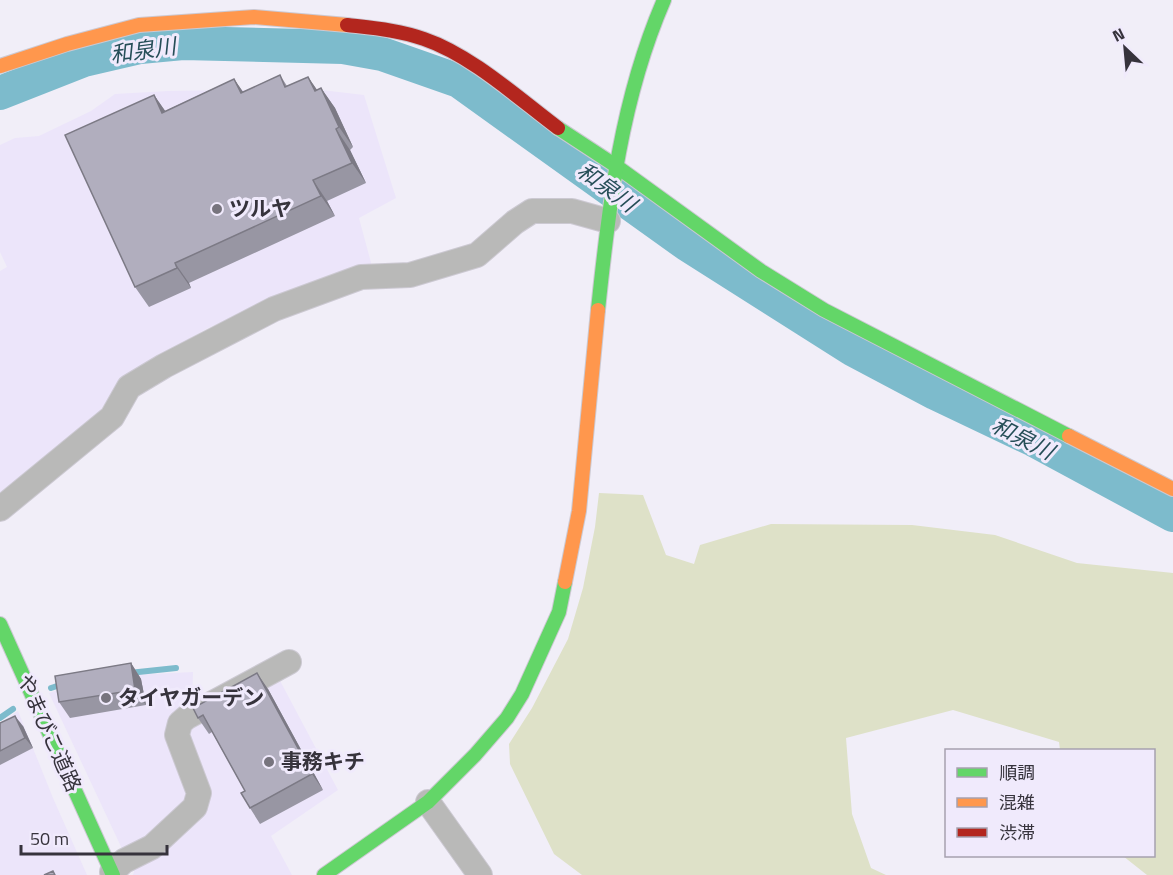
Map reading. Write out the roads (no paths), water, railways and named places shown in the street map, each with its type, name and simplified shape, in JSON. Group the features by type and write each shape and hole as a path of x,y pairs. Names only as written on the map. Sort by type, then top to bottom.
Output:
{"street":[{"path":"324,875 428,801 475,755 507,717 522,694 559,612 579,511 608,216 615,172 628,108 651,26 664,0"},
{"path":"0,66 67,44 139,25 254,17 387,29 425,39 462,56 615,172 761,272 824,310 1173,489"},
{"path":"0,509 111,417 129,387 164,366 274,309 361,278 410,275 477,255 515,222 532,211 572,211 608,216"},
{"name":"やまびこ道路","path":"0,624 113,873"},
{"path":"113,873 124,861 152,847 195,807 199,793 177,735 180,723 187,717 289,662"},
{"path":"428,801 480,875"}],"waterway":[{"name":"和泉川","path":"0,93 84,60 140,47 183,43 343,47 382,54 459,81 688,245 852,349 935,393 1034,440 1173,515"},
{"path":"129,673 176,668"},
{"path":"51,688 63,684"},
{"path":"0,718 13,709"}],"place":[{"name":"ツルヤ","path":"217,209"},
{"name":"タイヤガーデン","path":"106,698"},
{"name":"事務キチ","path":"269,762"}]}
